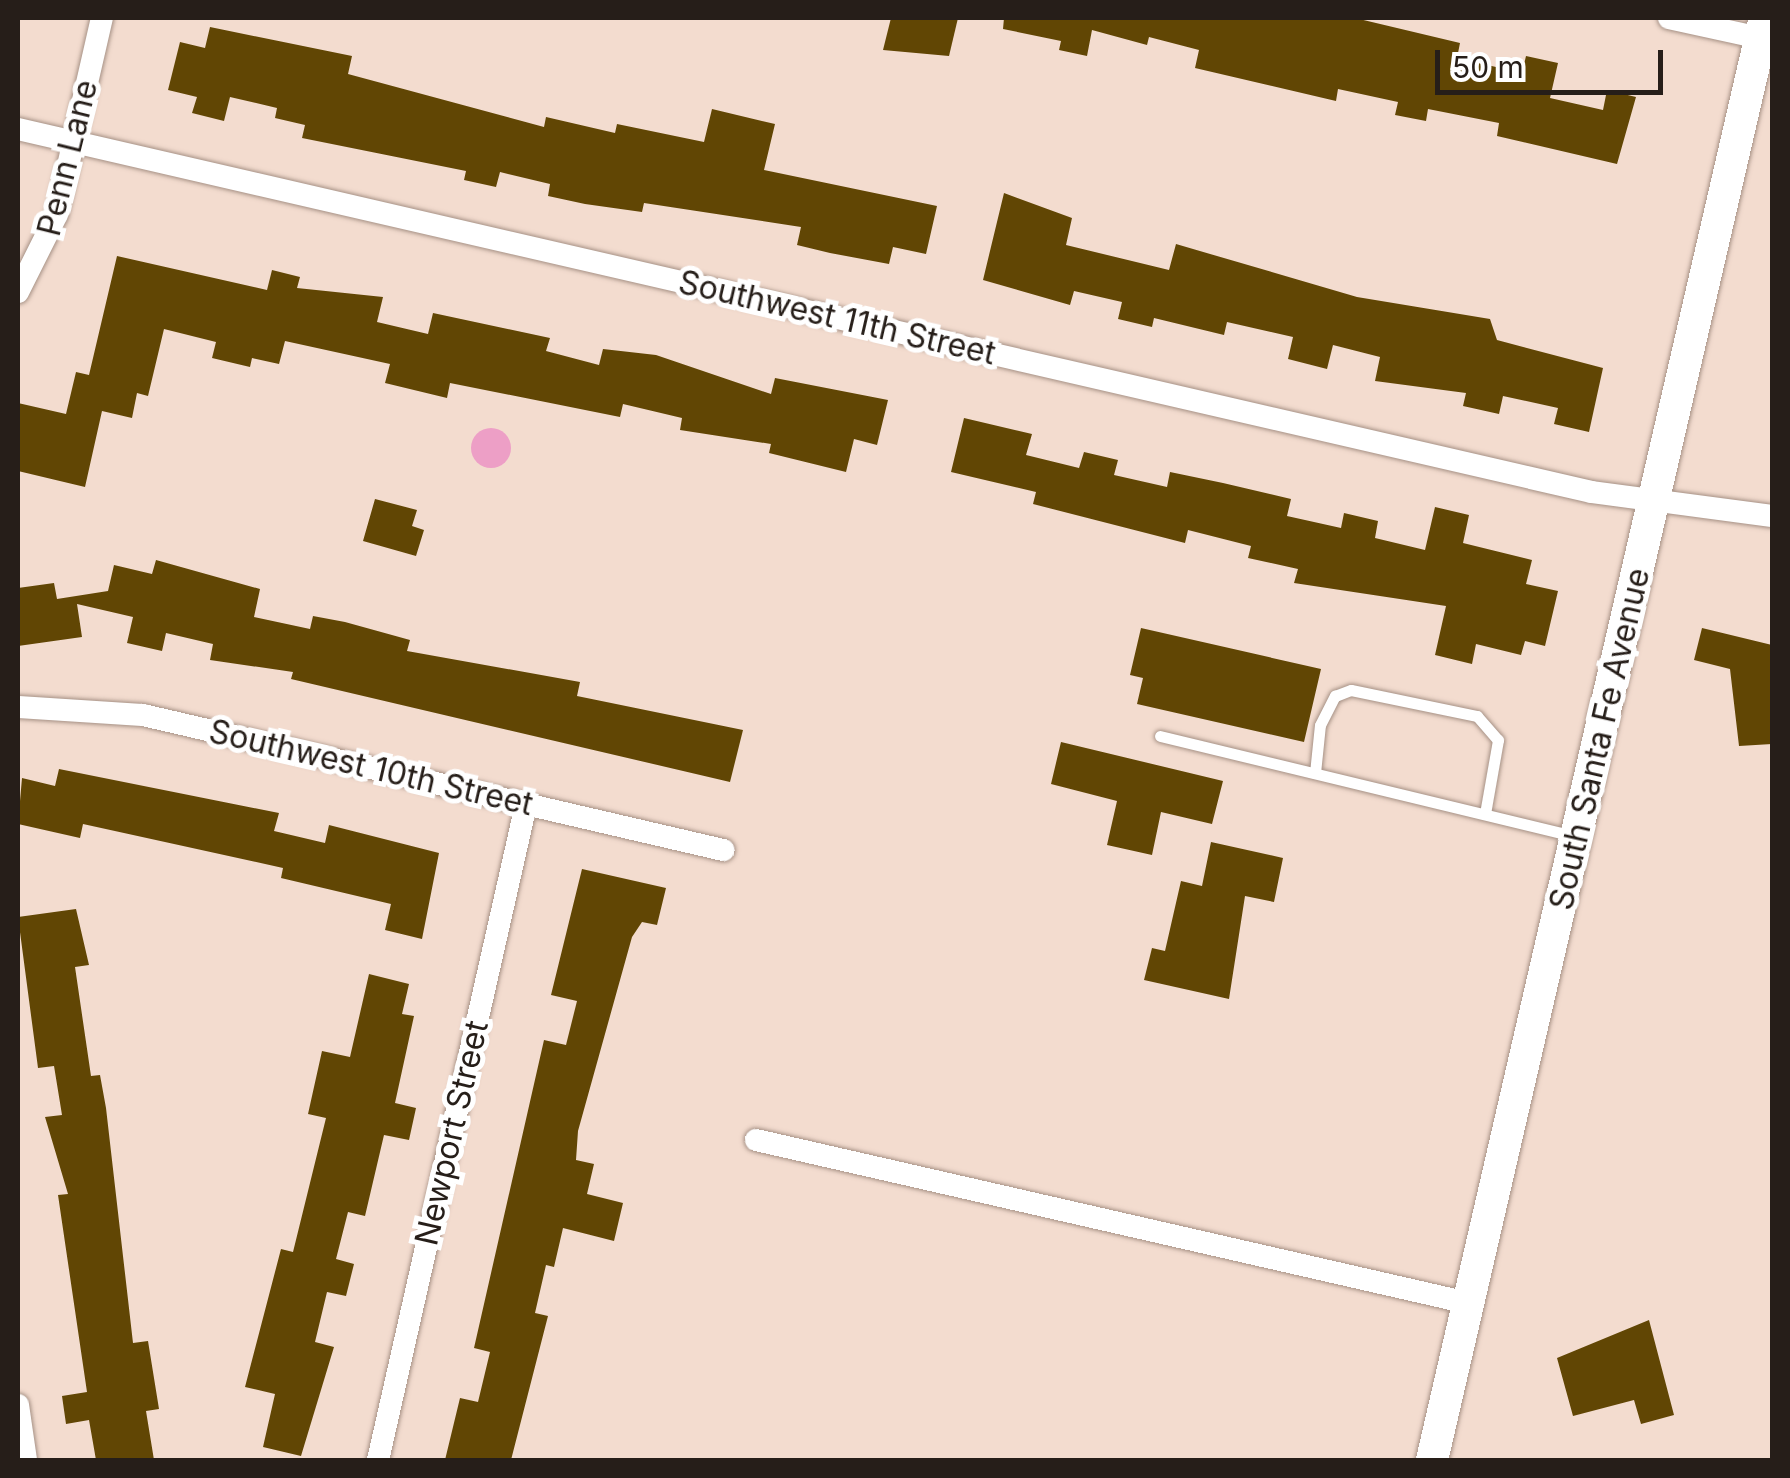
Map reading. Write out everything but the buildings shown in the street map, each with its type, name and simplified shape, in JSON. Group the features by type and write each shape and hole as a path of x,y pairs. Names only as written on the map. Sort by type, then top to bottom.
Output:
{"main road":[{"name":"South Santa Fe Avenue","path":"1432,1460 1763,28"}],"street":[{"name":"Penn Lane","path":"18,292 44,254 102,18"},
{"path":"1669,18 1763,28"},
{"name":"Southwest 11th Street","path":"18,129 1584,490 1772,516"},
{"name":"Southwest 10th Street","path":"18,707 142,715 723,850"},
{"name":"Newport Street","path":"378,1460 526,805"},
{"path":"756,1140 1468,1303"},
{"path":"18,1405 26,1460"}],"lane":[{"path":"1315,773 1320,725 1335,696 1351,690 1477,716 1499,754 1485,814"},
{"path":"1160,736 1578,837"}],"shaded area":[{"path":"491,428 505,434 511,448 505,462 491,468 477,462 471,448 477,434"}]}
